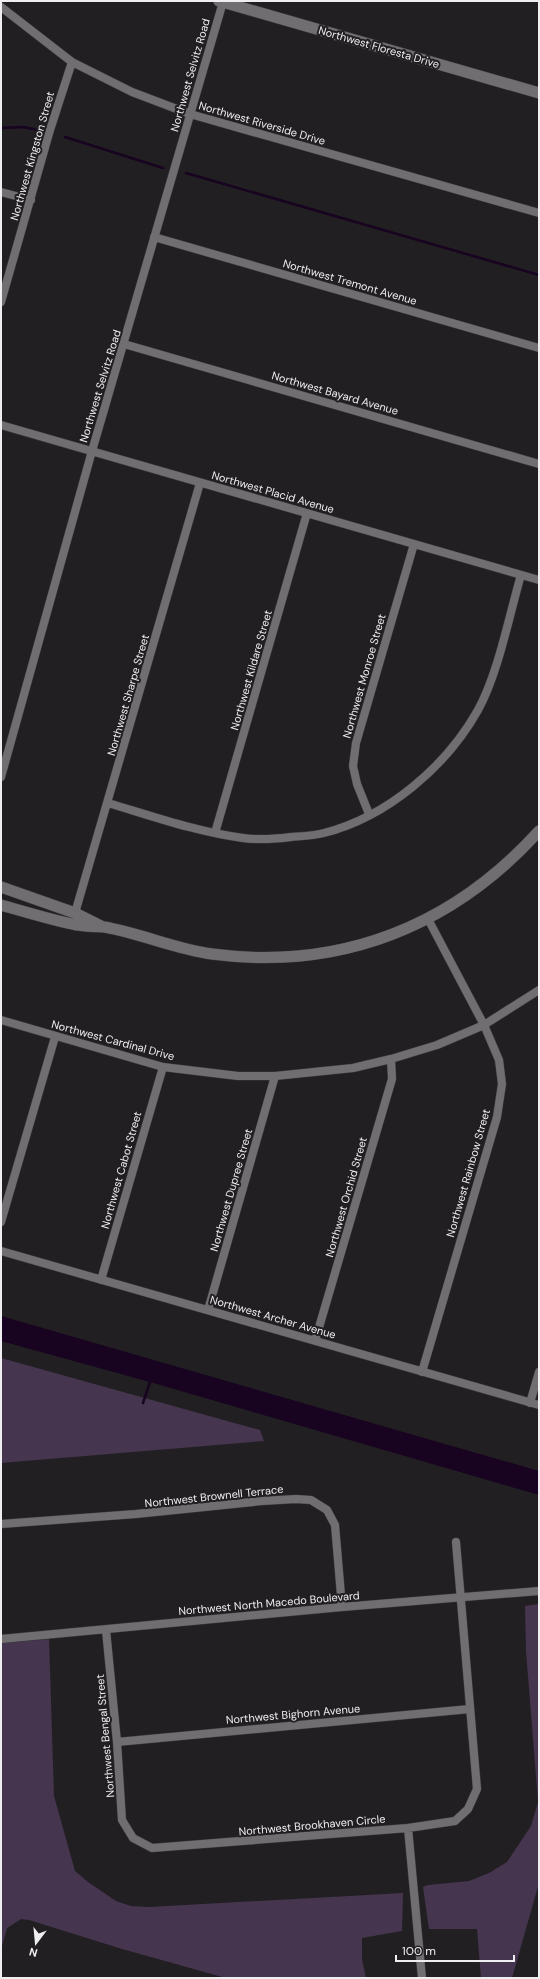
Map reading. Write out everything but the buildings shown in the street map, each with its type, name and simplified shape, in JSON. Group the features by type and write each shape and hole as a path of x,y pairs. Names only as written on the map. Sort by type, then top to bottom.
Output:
{"main road":[{"name":"Northwest Floresta Drive","path":"221,2 539,93"},
{"path":"3,906 77,925 103,927 179,948 211,954 256,958 323,954 365,943 398,932 428,919 490,879 519,853 539,831"},
{"path":"1,887 75,913 90,919 103,927"}],"street":[{"name":"Northwest Selvitz Road","path":"1,777 92,451 124,344 221,2"},
{"name":"Northwest Riverside Drive","path":"1,7 72,62 132,92 190,114 539,213"},
{"name":"Northwest Kingston Street","path":"1,302 50,130 72,62"},
{"path":"1,192 31,200"},
{"name":"Northwest Tremont Avenue","path":"154,237 539,348"},
{"name":"Northwest Bayard Avenue","path":"124,344 539,464"},
{"name":"Northwest Placid Avenue","path":"1,425 539,580"},
{"name":"Northwest Sharpe Street","path":"75,913 200,483"},
{"name":"Northwest Kildare Street","path":"215,833 308,513"},
{"name":"Northwest Monroe Street","path":"369,814 357,784 354,766 356,743 414,544"},
{"path":"108,803 215,833 251,838 278,839 323,834 342,827 394,801 420,782 454,746 478,710 493,674 521,575"},
{"name":"Northwest Rainbow Street","path":"422,1372 497,1117 502,1084 499,1060 484,1025 428,919"},
{"name":"Northwest Cardinal Drive","path":"1,1020 56,1037 163,1066 238,1076 275,1076 353,1068 391,1059 437,1045 484,1025 539,990"},
{"path":"1,1222 56,1037"},
{"name":"Northwest Orchid Street","path":"315,1341 392,1078 391,1059"},
{"name":"Northwest Cabot Street","path":"101,1280 163,1066"},
{"name":"Northwest Dupree Street","path":"208,1310 275,1076"},
{"name":"Northwest Archer Avenue","path":"1,1251 539,1405"},
{"path":"530,1403 539,1372"},
{"name":"Northwest Brownell Terrace","path":"1,1524 136,1514 262,1501 296,1499 311,1500 327,1510 335,1525 342,1607"},
{"path":"456,1542 470,1709"},
{"name":"Northwest North Macedo Boulevard","path":"1,1639 342,1607 539,1591"},
{"name":"Northwest Bengal Street","path":"106,1630 117,1742 122,1820 133,1838"},
{"name":"Northwest Bighorn Avenue","path":"117,1742 470,1709"},
{"name":"Northwest Brookhaven Circle","path":"133,1838 152,1848 408,1828 455,1821 468,1809 477,1789 470,1709"},
{"path":"408,1828 422,1978"}],"shaded area":[{"path":"1,1316 539,1471 539,1495 150,1382 1,1341"},
{"path":"1,1358 260,1430 264,1441 1,1463"},
{"path":"539,1604 539,1883 512,1978 481,1978 477,1929 429,1929 423,1887 428,1885 469,1881 489,1873 507,1862 531,1826 538,1802 526,1651 525,1606"},
{"path":"49,1639 54,1796 75,1871 88,1882 116,1901 131,1906 149,1907 403,1893 402,1931 362,1938 362,1959 366,1978 226,1978 122,1949 29,1920 21,1919 7,1928 1,1950 1,1643"}],"waterway":[{"path":"1,128 23,127 38,130"},
{"path":"65,137 163,168"},
{"path":"186,173 539,275"},
{"path":"143,1403 150,1382"}]}
